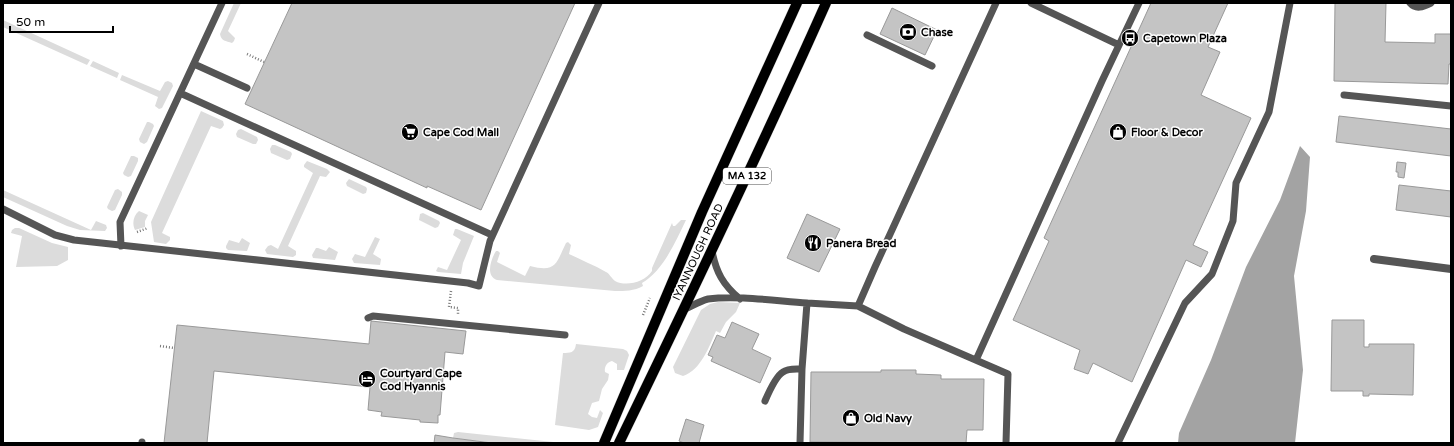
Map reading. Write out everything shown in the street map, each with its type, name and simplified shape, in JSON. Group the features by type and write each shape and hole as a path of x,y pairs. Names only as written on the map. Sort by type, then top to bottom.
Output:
{"main road":[{"name":"IYANNOUGH ROAD","path":"604,443 702,212 797,3"},
{"name":"IYANNOUGH ROAD","path":"619,443 685,309 826,3"}],"street":[{"path":"1374,259 1451,269"}],"lane":[{"path":"121,246 120,222 222,3"},
{"path":"3,209 61,238 121,246 468,283 479,286 492,236 599,3"},
{"path":"858,306 996,3"},
{"path":"1031,3 1119,45"},
{"path":"976,360 1139,3"},
{"path":"1118,443 1185,303 1212,274 1233,221 1236,183 1269,112 1290,3"},
{"path":"1410,3 1414,7 1418,8 1431,3"},
{"path":"867,35 932,66"},
{"path":"194,64 247,88"},
{"path":"180,93 492,236"},
{"path":"1344,95 1451,106"},
{"path":"712,251 715,267 721,278 731,291 740,299"},
{"path":"685,309 706,300 740,299 858,306 904,329 1008,374 1006,443"},
{"path":"800,443 802,369 807,303"},
{"path":"368,318 373,316 565,335"},
{"path":"765,402 768,394 782,372 789,369 802,369"}],"path":[{"path":"247,54 264,62"},
{"path":"137,232 148,228"},
{"path":"451,290 449,307 458,308 457,325"},
{"path":"643,315 650,298"},
{"path":"160,346 174,348"}],"shaded area":[{"path":"234,3 241,3 228,31 235,38 232,43 223,39 220,34"},
{"path":"3,20 90,60 87,65 3,27"},
{"path":"93,61 119,73 117,78 90,66"},
{"path":"122,75 160,91 165,82 168,81 172,83 173,86 162,108 159,109 155,106 158,97 120,80"},
{"path":"201,111 223,121 224,125 220,129 211,126 162,233 170,237 170,240 166,244 154,242 151,222"},
{"path":"147,122 153,124 154,126 147,142 144,144 140,142 139,139"},
{"path":"241,129 257,137 258,140 256,144 237,137 236,134 238,130"},
{"path":"272,145 291,152 292,154 290,159 287,160 271,153 270,149"},
{"path":"1300,146 1310,157 1306,211 1294,276 1303,370 1295,443 1178,443 1179,433 1211,360 1246,267 1280,200"},
{"path":"131,156 138,158 138,161 131,176 128,177 123,173"},
{"path":"307,161 327,169 330,172 326,177 320,176 288,246 296,251 296,255 293,257 267,254 265,250 268,246 271,245 278,249 313,173 304,167"},
{"path":"349,179 366,187 366,193 363,194 347,186 346,183"},
{"path":"118,189 122,192 122,195 115,210 112,211 107,207 115,190"},
{"path":"3,190 91,230 96,221 106,225 107,228 105,231 80,230 67,226 3,197"},
{"path":"139,211 148,215 145,221 145,227 135,230 135,215"},
{"path":"423,213 439,221 440,223 438,227 435,228 419,220 420,214"},
{"path":"681,220 686,220 663,263 650,278 642,283 643,286 636,289 615,291 497,280 491,275 490,267 492,258 496,251 500,253 497,262 525,276 530,266 546,268 554,265 568,242 571,245 569,254 606,272 615,281 624,284 640,281 652,271 672,223 673,226 675,226"},
{"path":"15,228 19,228 52,243 68,247 68,260 57,266 16,267 22,236 11,233"},
{"path":"455,229 474,236 463,263 461,274 438,272 436,271 438,267 447,270 461,240 453,235"},
{"path":"375,237 380,239 373,254 381,259 380,265 354,263 352,259 355,254 365,257"},
{"path":"242,238 250,243 247,251 228,250 226,248 229,240 239,243"},
{"path":"329,247 338,252 335,260 313,258 312,255 316,248 326,251"},
{"path":"718,302 740,303 736,312 726,322 720,333 716,331 704,357 695,369 683,376 675,373 673,367 701,310 710,304"},
{"path":"576,344 623,349 627,351 629,355 624,370 617,370 617,364 612,361 606,365 605,372 609,374 608,380 602,389 599,401 592,403 588,414 597,418 600,410 603,413 598,427 589,430 555,425 563,353 572,352 575,349"},
{"path":"458,432 563,443 496,443 453,438 454,433"}],"building":[{"name":"Cape Cod Mall","path":"292,3 575,3 481,210 427,186 427,188 245,104"},
{"path":"1151,3 1228,3 1208,47 1220,52 1201,95 1251,118 1193,245 1208,252 1201,267 1186,260 1132,382 1093,363 1088,374 1074,369 1080,350 1013,320 1049,241 1044,238"},
{"path":"1335,3 1386,3 1385,42 1435,43 1435,34 1451,34 1451,64 1449,64 1448,84 1334,81"},
{"name":"Chase","path":"892,8 937,30 925,55 880,34"},
{"path":"1339,116 1451,129 1451,156 1336,142"},
{"path":"1397,162 1406,163 1404,178 1398,177 1398,172 1396,172"},
{"path":"1399,185 1451,191 1451,217 1396,210"},
{"name":"Panera Bread","path":"807,214 840,229 819,272 787,258"},
{"path":"1332,320 1364,320 1364,347 1369,347 1369,344 1414,344 1413,395 1369,394 1369,396 1363,396 1363,391 1331,391"},
{"name":"Courtyard Cape Cod Hyannis","path":"371,321 466,331 463,354 445,352 440,415 438,415 438,423 420,422 420,420 381,416 382,412 368,410 370,387 214,371 207,443 164,443 177,325 369,344"},
{"path":"732,322 759,334 752,349 771,358 760,383 711,361 713,357 708,355 717,335 725,338"},
{"path":"881,370 916,370 916,374 941,375 941,379 984,379 983,430 967,430 966,443 810,442 811,372 881,372"},
{"path":"686,419 704,425 699,443 684,443 679,441"},
{"path":"435,435 453,438 492,443 434,443"}],"place":[{"name":"Chase","path":"908,32"},
{"name":"Capetown Plaza","path":"1130,38"},
{"name":"Cape Cod Mall","path":"410,132"},
{"name":"Floor & Decor","path":"1118,132"},
{"name":"Panera Bread","path":"813,243"},
{"name":"Courtyard Cape Cod Hyannis","path":"367,379"},
{"name":"Old Navy","path":"851,418"}]}
